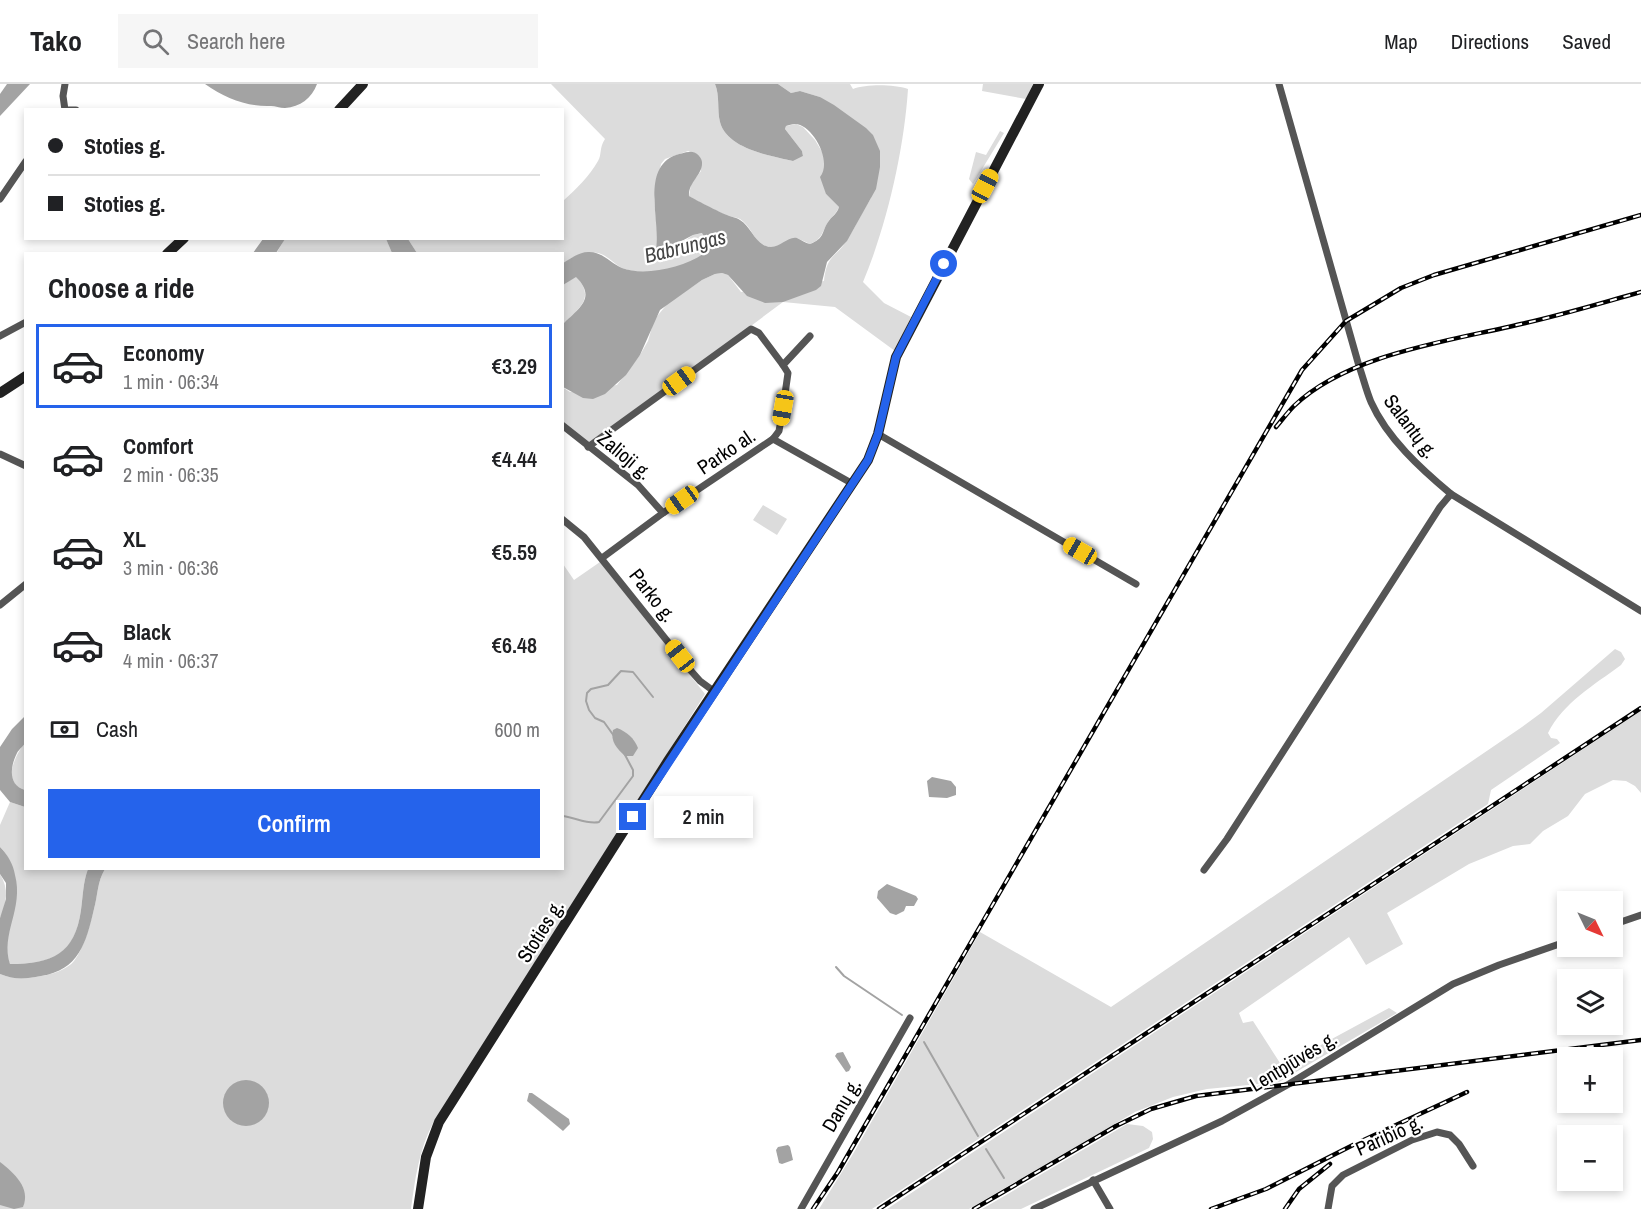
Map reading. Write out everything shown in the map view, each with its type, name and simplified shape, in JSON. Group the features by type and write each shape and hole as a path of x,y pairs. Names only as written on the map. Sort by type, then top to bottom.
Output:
{"main road":[{"path":"341,108 363,84"},
{"name":"Stoties g.","path":"417,1209 426,1157 439,1122 668,762 868,460 878,434 896,357 1039,84"},
{"path":"169,252 182,240"},
{"path":"0,393 24,377"}],"street":[{"path":"65,84 63,96 65,108"},
{"name":"Salantų g.","path":"1279,84 1371,402 1390,432 1427,474 1451,494 1641,611"},
{"path":"0,199 24,163"},
{"path":"0,336 24,323"},
{"path":"588,447 751,329 759,333 783,365 810,336"},
{"name":"Parko al.","path":"602,558 663,513 773,439 779,431 785,397 788,373 783,365"},
{"name":"Žalioji g.","path":"564,427 638,485 663,513"},
{"path":"878,434 1136,584"},
{"path":"773,439 853,484"},
{"path":"0,454 24,465"},
{"path":"1204,870 1227,839 1432,519 1451,494"},
{"name":"Parko g.","path":"564,521 584,537 692,672 715,692"},
{"path":"0,605 24,586"},
{"path":"1623,921 1641,915"},
{"name":"Lentpjūvės g.","path":"1034,1209 1222,1121 1289,1084 1453,984 1557,945"},
{"name":"Danų g.","path":"801,1209 910,1018"},
{"name":"Paribio g.","path":"1328,1209 1332,1186 1343,1175 1413,1140 1437,1132 1450,1135 1460,1144 1473,1166"},
{"path":"1093,1180 1110,1209"}],"shaded area":[{"path":"7,84 30,84 0,116 0,94"},
{"path":"205,84 317,84 305,101 285,108 245,103 228,97"},
{"path":"551,84 715,84 720,122 724,131 740,145 762,154 793,161 803,156 802,151 785,129 786,126 796,124 803,127 815,140 824,155 826,194 839,207 821,236 814,242 810,244 797,238 777,247 765,246 740,219 723,214 689,196 691,184 701,171 700,157 688,151 665,159 661,164 654,200 658,239 656,248 703,233 707,241 707,252 678,267 655,272 632,271 593,252 579,255 564,262 564,252 416,252 409,240 564,240 564,200 594,167 605,139"},
{"path":"715,84 778,84 791,93 800,91 820,97 834,105 873,135 880,151 876,189 847,241 827,262 821,286 816,290 783,302 765,303 747,296 728,275 715,274 702,280 660,310 640,355 626,375 605,394 593,399 583,398 564,388 564,323 583,302 585,291 576,277 564,284 564,262 581,253 593,252 631,271 654,271 689,262 707,251 707,241 702,233 693,235 661,252 656,248 655,183 658,171 665,162 684,153 697,154 702,167 689,191 689,196 737,218 748,227 757,240 766,246 775,247 794,238 810,244 815,242 839,207 826,194 820,177 824,162 822,153 819,144 808,130 795,124 786,126 785,129 802,151 803,156 793,161 751,150 731,139 724,131 720,122"},
{"path":"778,84 850,84 853,89 880,85 908,89 903,137 893,187 880,236 863,282 884,303 911,317 895,351 835,307 783,302 588,447 564,426 564,388 570,392 617,385 640,355 648,341 654,320 668,303 702,280 722,273 728,275 741,292 824,281 829,261 847,240 871,198 820,97 800,91 791,93"},
{"path":"983,84 1033,84 1026,99 982,91"},
{"path":"1000,131 1004,133 973,184 969,179 976,152 986,155"},
{"path":"262,240 284,240 277,252 254,252"},
{"path":"284,240 386,240 392,252 277,252"},
{"path":"386,240 409,240 416,252 392,252"},
{"path":"576,276 585,291 585,297 579,308 564,324 564,284"},
{"path":"763,505 787,519 777,535 753,520"},
{"path":"600,562 705,694 433,1123 421,1154 411,1209 0,1209 0,974 15,978 30,978 54,973 71,964 78,956 86,936 104,870 564,870 564,565 574,580"},
{"path":"1615,649 1621,652 1625,659 1621,665 1590,687 1554,722 1548,733 1551,738 1557,739 1560,743 1491,790 1488,804 872,1209 819,1209 980,932 1111,1007 1522,727"},
{"path":"1641,711 1641,793 1626,781 1613,780 1585,794 1568,816 1543,831 1530,844 1513,846 1469,864 1387,913 1403,944 1366,965 1349,937 1239,1013 1243,1023 1253,1021 1280,1063 1293,1060 1389,1008 1397,1013 1279,1082 1207,1089 1173,1097 1135,1112 969,1209 887,1209"},
{"path":"24,717 24,744 17,753 12,775 19,788 24,790 24,807 10,802 0,790 0,747 12,729"},
{"path":"617,728 630,736 636,744 638,748 633,756 625,756 615,744 612,734"},
{"path":"24,744 24,790 13,782 12,769 17,754"},
{"path":"932,777 951,781 956,787 956,795 947,798 929,797 927,781"},
{"path":"10,802 24,807 24,870 88,870 78,925 73,937 67,947 49,959 25,964 10,964 6,941 15,905 16,890 12,866 0,847 0,825"},
{"path":"0,847 11,863 17,887 17,899 8,942 10,964 38,962 59,954 73,937 78,925 88,870 104,870 84,944 79,953 64,968 54,973 25,978 0,974 0,918 6,899 6,883 0,874"},
{"path":"0,874 5,885 6,896 0,918"},
{"path":"887,884 916,896 918,899 914,906 906,906 904,911 896,915 890,913 877,898 878,891"},
{"path":"843,1052 851,1067 846,1072 835,1056"},
{"path":"246,1080 262,1087 269,1103 262,1119 246,1126 230,1119 223,1103 230,1087"},
{"path":"529,1093 569,1119 570,1124 563,1131 527,1101"},
{"path":"1127,1124 1143,1126 1152,1132 1153,1139 1149,1148 1021,1209 982,1209"},
{"path":"788,1145 793,1160 779,1163 776,1150 778,1147"},
{"path":"0,1162 16,1176 23,1187 25,1200 23,1207 14,1209 0,1205"}],"waterway":[{"path":"614,736 604,722 595,718 589,710 586,701 587,693 591,689 608,685 621,671 633,672 653,697"},
{"path":"564,816 599,822 633,776 633,770 624,753"},
{"path":"836,967 844,976 902,1015"},
{"path":"924,1042 978,1136"},
{"path":"986,1149 1004,1178"}],"railway":[{"path":"813,1209 838,1172 1302,370 1346,321 1401,288 1434,275 1641,215"},
{"path":"1276,427 1294,406 1316,388 1371,362 1401,352 1551,317 1641,292"},
{"path":"879,1209 1641,708"},
{"path":"974,1209 1116,1126 1151,1109 1196,1096 1641,1040"},
{"path":"1211,1209 1266,1189 1353,1145 1467,1092"},
{"path":"1285,1209 1299,1189 1330,1164"}],"route":[{"path":"633,817 868,460 878,434 896,357 944,264"}],"water label":[{"name":"Babrungas","path":"685,246"}]}
